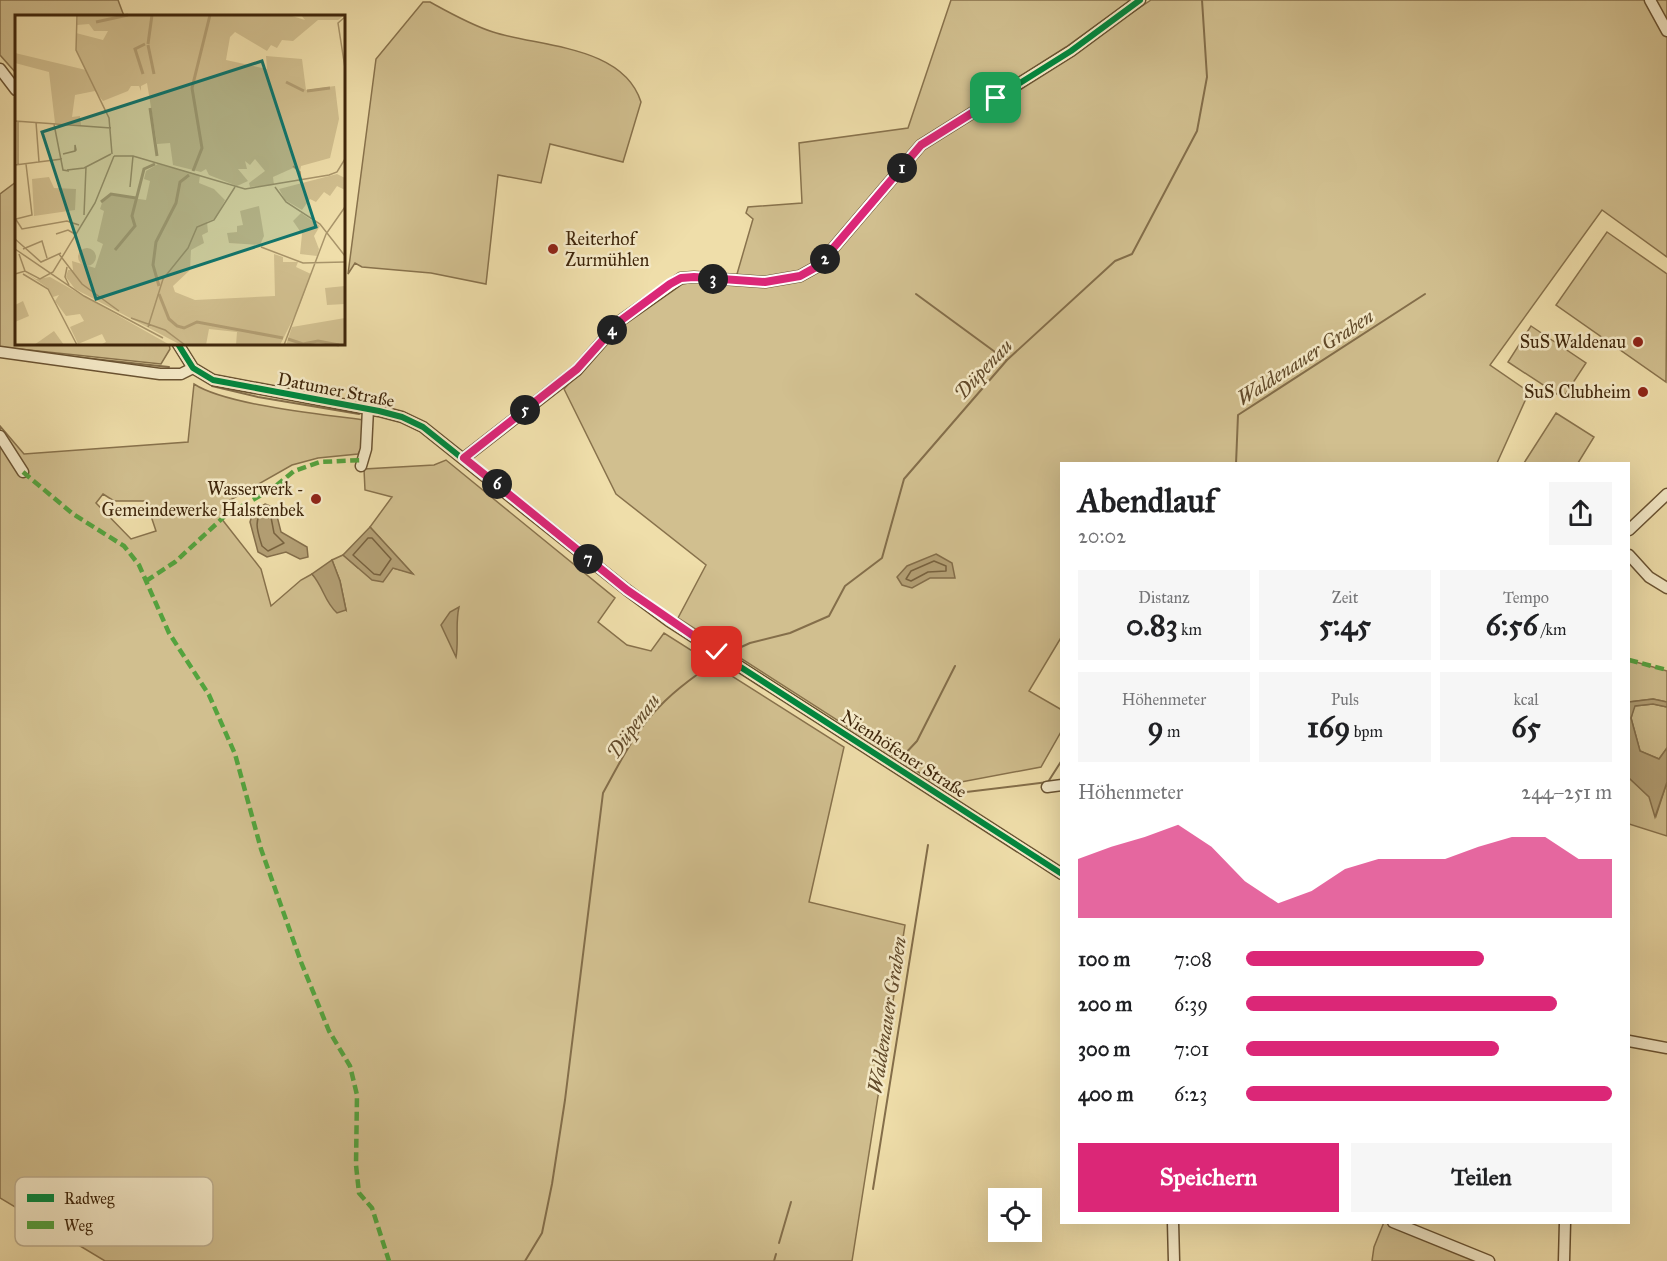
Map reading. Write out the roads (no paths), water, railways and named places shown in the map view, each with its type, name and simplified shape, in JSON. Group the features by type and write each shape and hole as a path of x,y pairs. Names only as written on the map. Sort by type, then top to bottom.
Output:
{"street":[{"path":"464,458 577,369 620,321 681,278 765,282 800,276 818,266 921,145 1071,51 1140,0"},
{"path":"1650,0 1667,31"},
{"path":"0,69 15,89"},
{"path":"1,355 160,374 181,374 193,368 179,345"},
{"name":"Datumer Straße","path":"193,368 213,380 232,386 402,417 423,427 627,590 717,652"},
{"path":"361,466 366,449 368,410"},
{"path":"0,436 23,472"},
{"path":"1630,529 1667,495"},
{"path":"1630,556 1650,578 1667,588"},
{"name":"Nienhöfener Straße","path":"717,652 1060,873"},
{"path":"1047,787 1060,786"},
{"path":"1630,1041 1667,1048"},
{"path":"1173,1224 1174,1261"},
{"path":"1398,1224 1489,1261"},
{"path":"1564,1261 1565,1224"}],"water":[{"path":"265,504 275,508 281,532 307,547 308,557 300,559 286,552 267,557 258,552 250,522 253,512"},
{"path":"370,527 413,574 393,568 383,582 372,580 343,555"},
{"path":"936,554 952,563 955,578 930,578 912,588 902,585 897,577 907,566"},
{"path":"332,560 340,581 346,610 337,613 329,604 312,574"},
{"path":"459,607 456,657 441,625 450,612"},
{"path":"1653,699 1667,702 1667,707 1653,704 1635,706 1631,718 1640,751 1659,759 1667,748 1667,782 1655,817 1649,797 1630,779 1630,702"}],"waterway":[{"name":"Düpenau","path":"728,653 750,643 790,633 829,616 845,586 882,558 904,479 1007,360 1115,261 1132,254 1197,131 1207,77 1202,0"},
{"path":"916,294 1006,360"},
{"name":"Waldenauer Graben","path":"1236,462 1238,415 1425,294"},
{"path":"65,356 169,367"},
{"path":"212,386 258,397 359,414"},
{"name":"Düpenau","path":"525,1261 542,1233 552,1184 565,1100 603,793 628,748 650,716 681,687 721,658"},
{"path":"903,756 917,741 955,666"},
{"name":"Waldenauer Graben","path":"958,793 1048,782 1060,763"},
{"path":"967,819 979,827"},
{"name":"Waldenauer Graben","path":"873,1189 928,845"},
{"path":"779,1243 791,1202"},
{"path":"774,1261 776,1254"}],"place":[{"name":"Reiterhof Zurmühlen","path":"553,249"},
{"name":"SuS Waldenau","path":"1638,342"},
{"name":"SuS Clubheim","path":"1643,392"},
{"name":"Wasserwerk - Gemeindewerke Halstenbek","path":"316,499"}]}
